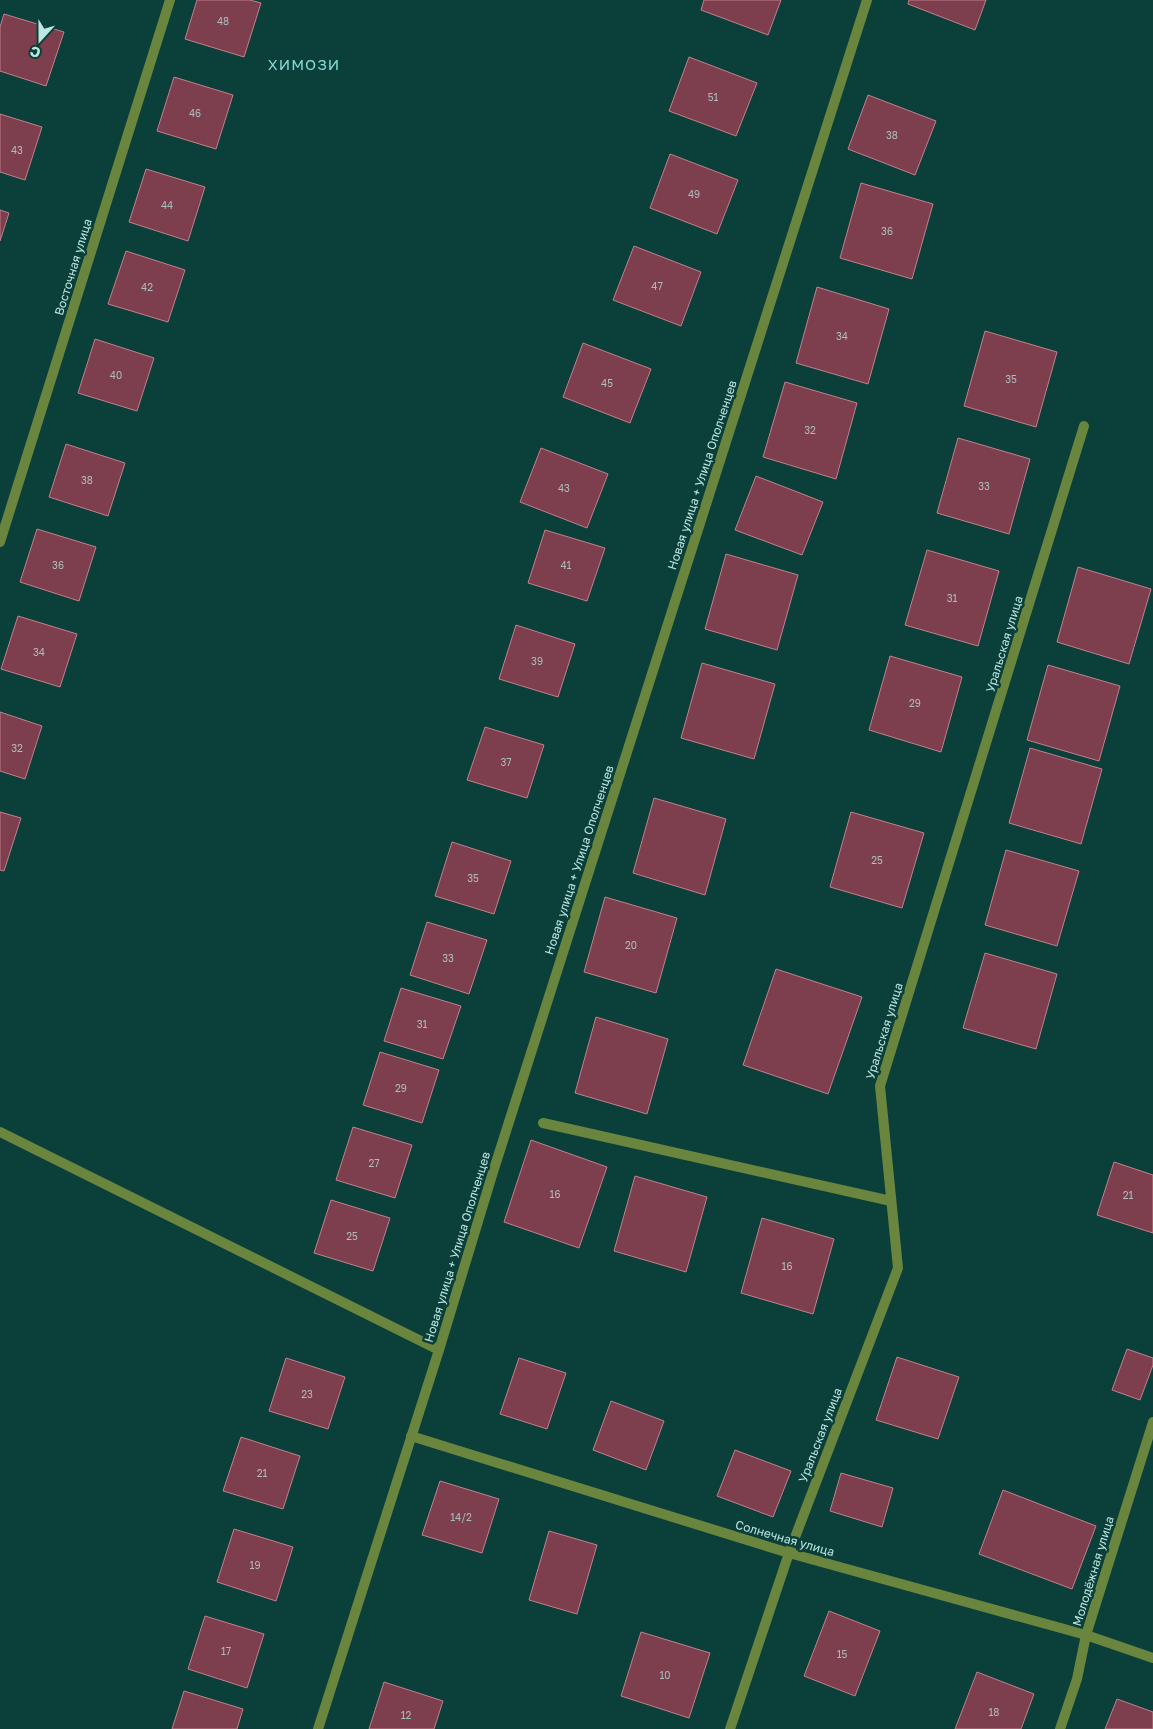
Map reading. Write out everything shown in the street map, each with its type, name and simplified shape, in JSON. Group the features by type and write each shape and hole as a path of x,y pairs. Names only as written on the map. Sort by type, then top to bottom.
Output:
{"street":[{"name":"Восточная улица","path":"0,542 170,0"},
{"name":"Новая улица + Улица Ополченцев","path":"318,1729 440,1350 492,1172 867,0"},
{"name":"Уральская улица","path":"730,1729 789,1553 898,1268 880,1086 1084,426"},
{"path":"543,1123 892,1201"},
{"path":"0,1132 440,1350"},
{"name":"Молодёжная улица","path":"1060,1729 1077,1679 1086,1635 1153,1422"},
{"name":"Солнечная улица","path":"411,1436 789,1553 1086,1635 1153,1658"}],"building":[{"path":"197,0 250,0 261,3 244,57 185,39"},
{"path":"704,0 781,0 768,35 701,10"},
{"path":"909,0 986,0 975,30 908,4"},
{"path":"4,14 64,32 46,86 0,71 0,27"},
{"path":"689,57 757,83 736,136 669,111"},
{"path":"174,77 233,95 216,149 157,131"},
{"path":"868,95 936,121 915,175 848,149"},
{"path":"0,114 42,127 25,180 0,172"},
{"path":"670,154 738,180 717,234 650,208"},
{"path":"146,169 205,187 188,241 129,222"},
{"path":"861,183 933,204 912,279 840,258"},
{"path":"0,210 9,213 0,241"},
{"path":"634,246 701,272 681,326 613,300"},
{"path":"126,251 185,270 168,322 108,304"},
{"path":"817,287 889,309 868,384 796,363"},
{"path":"985,331 1057,352 1036,427 964,406"},
{"path":"95,339 154,358 137,411 78,393"},
{"path":"583,343 651,369 630,423 563,397"},
{"path":"785,382 857,403 836,479 763,457"},
{"path":"958,438 1030,459 1009,534 937,513"},
{"path":"66,444 125,463 108,516 49,497"},
{"path":"541,448 608,474 587,528 520,502"},
{"path":"756,476 823,502 802,555 735,530"},
{"path":"37,529 96,547 79,601 20,582"},
{"path":"545,530 605,548 587,601 528,583"},
{"path":"927,550 999,571 978,646 905,625"},
{"path":"726,554 798,575 777,650 705,629"},
{"path":"1078,567 1151,589 1129,664 1057,642"},
{"path":"18,616 77,634 60,687 1,669"},
{"path":"516,625 575,644 558,697 499,679"},
{"path":"890,656 962,677 941,752 869,730"},
{"path":"702,663 775,684 754,759 681,738"},
{"path":"1048,665 1120,686 1099,761 1027,740"},
{"path":"0,712 42,726 25,779 0,771"},
{"path":"485,727 544,745 527,798 467,780"},
{"path":"1030,748 1102,769 1081,844 1009,823"},
{"path":"654,798 726,819 705,895 633,873"},
{"path":"0,812 21,818 4,871 0,870"},
{"path":"851,812 924,833 902,908 830,887"},
{"path":"452,842 511,861 494,914 435,896"},
{"path":"1006,850 1079,871 1057,946 985,925"},
{"path":"605,897 677,918 656,993 584,972"},
{"path":"427,922 487,940 469,994 410,975"},
{"path":"985,953 1057,974 1036,1049 963,1028"},
{"path":"776,969 862,997 828,1094 743,1065"},
{"path":"401,988 461,1006 443,1059 384,1041"},
{"path":"596,1017 668,1039 647,1114 575,1093"},
{"path":"380,1052 439,1070 422,1123 363,1105"},
{"path":"353,1127 412,1145 395,1198 336,1180"},
{"path":"531,1140 607,1167 579,1248 504,1222"},
{"path":"1114,1162 1153,1175 1153,1233 1097,1215"},
{"path":"635,1176 707,1197 686,1272 614,1251"},
{"path":"331,1200 390,1218 373,1271 314,1253"},
{"path":"762,1218 834,1239 813,1314 741,1293"},
{"path":"1127,1349 1153,1358 1153,1365 1140,1400 1112,1390"},
{"path":"897,1357 959,1377 938,1439 876,1420"},
{"path":"286,1358 345,1377 328,1429 269,1411"},
{"path":"519,1358 566,1373 547,1429 500,1414"},
{"path":"611,1401 664,1421 646,1470 593,1450"},
{"path":"241,1437 300,1456 283,1509 223,1491"},
{"path":"735,1450 791,1471 773,1517 717,1496"},
{"path":"841,1473 893,1488 882,1527 830,1511"},
{"path":"440,1481 499,1499 482,1553 422,1535"},
{"path":"1003,1490 1096,1526 1072,1589 979,1554"},
{"path":"234,1529 293,1547 276,1601 217,1582"},
{"path":"549,1531 597,1545 577,1614 529,1600"},
{"path":"829,1611 880,1631 855,1696 804,1676"},
{"path":"205,1616 264,1634 247,1688 188,1669"},
{"path":"641,1632 710,1653 689,1718 621,1696"},
{"path":"977,1672 1034,1694 1021,1729 955,1729"},
{"path":"384,1682 443,1701 434,1729 369,1729"},
{"path":"184,1691 243,1709 237,1729 172,1729"},
{"path":"1117,1699 1153,1712 1153,1729 1105,1729"}],"district":[{"name":"ХИМОЗИ","path":"304,64"}]}
